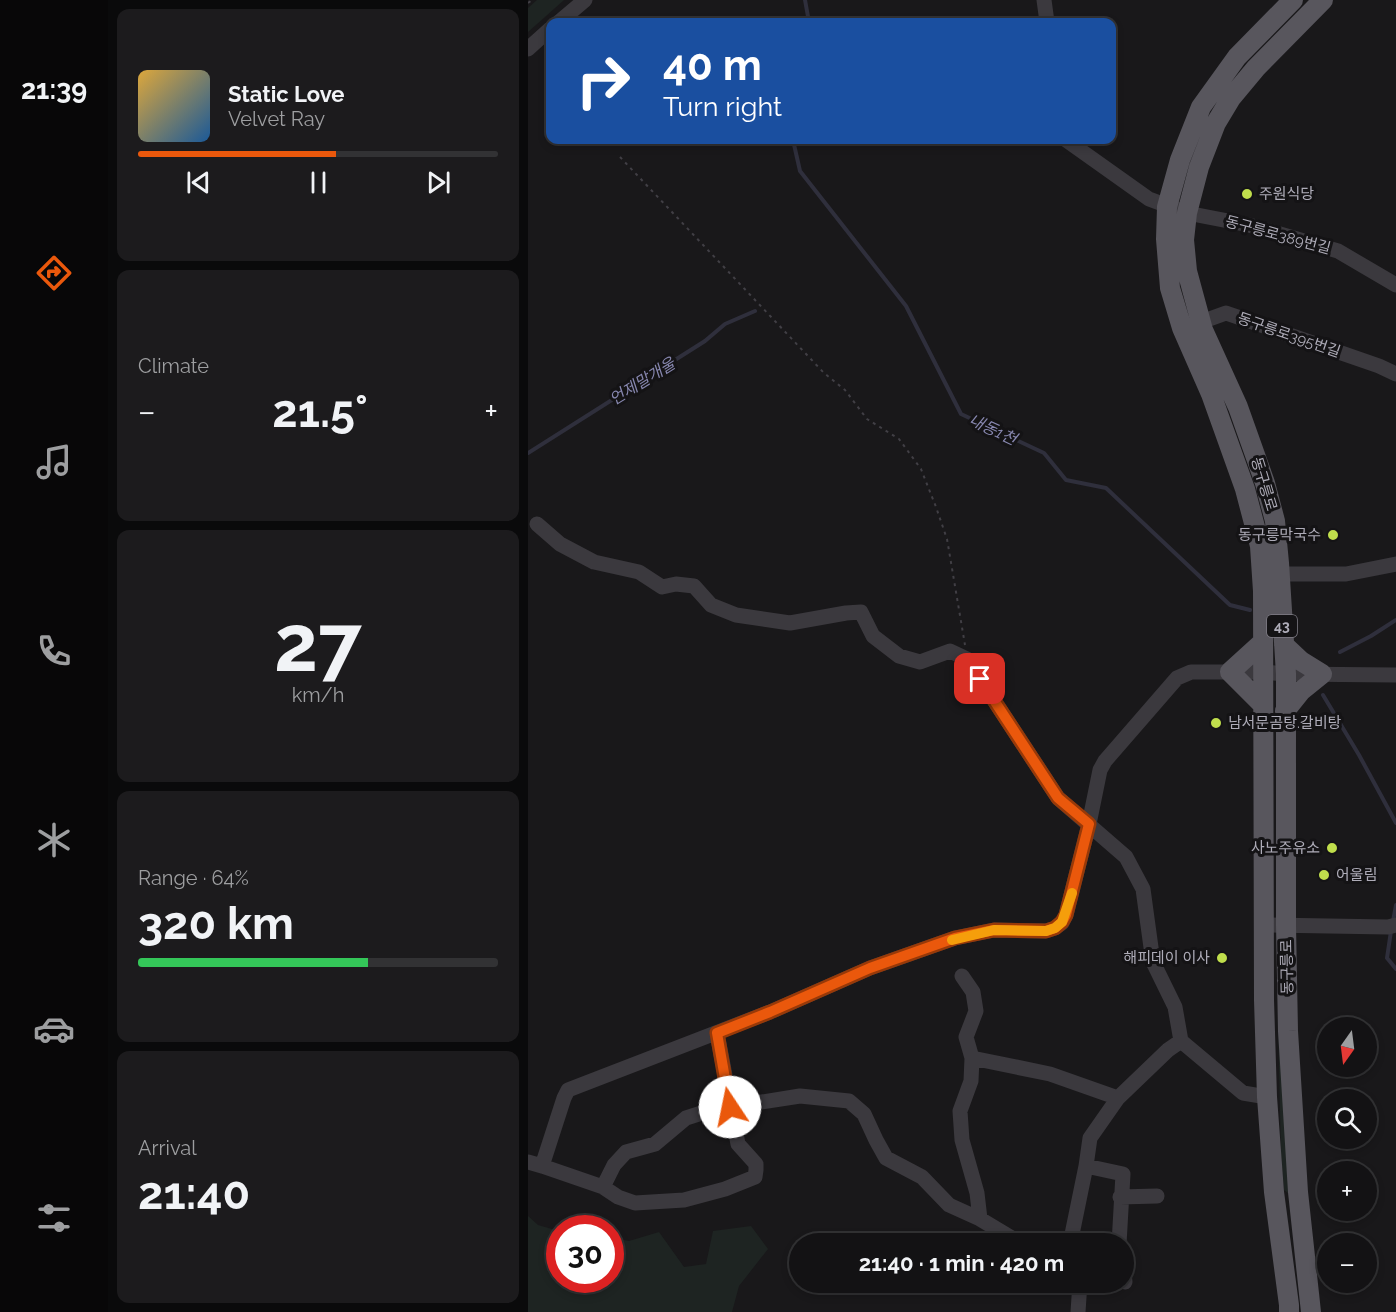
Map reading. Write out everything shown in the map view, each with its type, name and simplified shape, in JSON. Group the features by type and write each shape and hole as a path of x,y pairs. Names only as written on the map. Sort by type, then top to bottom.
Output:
{"main road":[{"name":"동구릉로","path":"1289,1312 1274,1192 1267,1097 1264,1000 1263,591 1260,546 1248,500 1211,394 1182,328 1170,288 1166,239 1167,207 1180,160 1201,107 1237,57 1293,0"},
{"name":"동구릉로","path":"1311,1312 1298,1192 1288,1031 1286,674 1275,521 1265,483 1238,407 1201,322 1187,271 1184,240 1187,213 1199,167 1216,123 1231,98 1256,68 1323,0"},
{"path":"1263,642 1230,672 1263,705"},
{"path":"1284,645 1301,661 1322,674 1301,691 1285,711"}],"street":[{"path":"564,18 585,0"},
{"path":"1044,0 1046,18"},
{"path":"528,49 546,33"},
{"name":"동구릉로389번길","path":"1072,144 1149,199 1167,207 1249,225 1338,251 1396,285"},
{"name":"동구릉로395번길","path":"1182,328 1226,313 1396,374"},
{"path":"537,524 560,544 594,562 639,572 662,587 676,584 694,586 711,604 736,615 790,622 861,612 873,636 899,656 920,662 950,651 967,660 1058,798 1126,857 1143,889 1153,962 1175,1007 1181,1041 1243,1093 1267,1097"},
{"path":"1279,574 1346,574 1396,564"},
{"path":"717,1033 738,1144 756,1164 754,1177 725,1189 684,1200 635,1203 618,1197 603,1187 535,1164 568,1090 770,1012 870,968 955,938 994,930 1046,931 1055,928 1066,915 1100,770 1105,761 1177,678 1191,672 1396,675"},
{"path":"1264,925 1392,926"},
{"path":"962,976 974,992 976,1011 966,1037 972,1058 971,1081 960,1111 962,1140 976,1193 980,1219"},
{"path":"1072,1233 1090,1138 1118,1098 1168,1050 1181,1041"},
{"path":"972,1058 1050,1074 1118,1098"},
{"path":"603,1187 614,1166 626,1152 655,1143 686,1118 711,1110 800,1095 849,1101 864,1114 886,1158 922,1177 949,1205 1003,1233"},
{"path":"1086,1166 1123,1174 1119,1233"},
{"path":"1120,1197 1157,1196"},
{"path":"1078,1312 1079,1293"}],"path":[{"path":"528,3 532,0"},
{"path":"620,157 824,374 845,390 867,419 899,439 921,469 947,539 967,660"}],"shaded area":[{"path":"537,0 564,0 528,32 528,8"},
{"path":"1278,1020 1288,1193 1284,1190 1281,1155"},
{"path":"528,1216 538,1225 546,1227 546,1293 624,1293 624,1240 629,1241 659,1232 684,1267 706,1264 713,1231 751,1226 768,1249 739,1286 732,1312 528,1312"}],"waterway":[{"name":"내동1천","path":"805,0 808,18"},
{"name":"내동1천","path":"794,144 800,171 906,306 961,414 1044,453 1066,480 1106,488 1230,605 1250,610"},
{"name":"언제말개울","path":"528,453 705,341 725,324 755,311"},
{"name":"내동1천","path":"1340,652 1396,620"},
{"path":"1323,695 1396,823"},
{"path":"1393,921 1396,905"},
{"path":"1391,931 1387,958 1396,969"}],"slow traffic":[{"path":"952,940 994,930 1046,931 1055,928 1066,915 1072,893"}],"place":[{"name":"주원식당","path":"1247,194"},
{"name":"동구릉막국수","path":"1333,535"},
{"name":"남서문곰탕.갈비탕","path":"1216,723"},
{"name":"사노주유소","path":"1332,848"},
{"name":"어울림","path":"1324,875"},
{"name":"해피데이 이사","path":"1222,958"}],"route":[{"path":"730,1107 717,1033 870,968 955,938 994,930 1046,931 1062,922 1066,915 1089,824 1058,798 980,679"}]}
